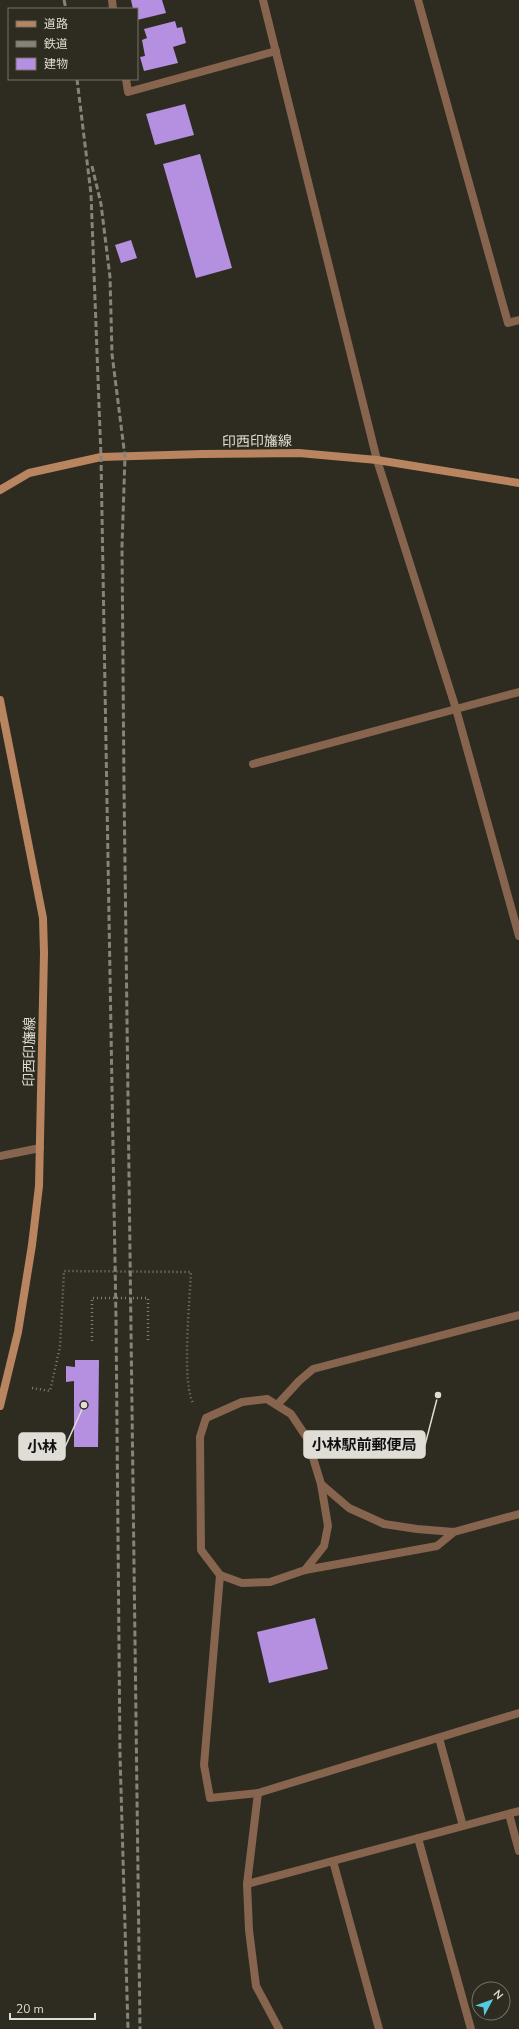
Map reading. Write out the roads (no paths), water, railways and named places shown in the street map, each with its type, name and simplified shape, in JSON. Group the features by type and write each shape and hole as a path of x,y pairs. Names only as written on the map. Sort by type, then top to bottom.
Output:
{"main road":[{"name":"印西印旛線","path":"0,490 29,473 101,457 299,453 377,460 519,482"},
{"name":"印西印旛線","path":"0,700 43,918 44,953 39,1186 31,1253 18,1332 0,1406"}],"street":[{"path":"263,0 377,460 456,709 519,936"},
{"path":"418,0 508,323 519,320"},
{"path":"126,80 128,92 276,51"},
{"path":"254,764 519,692"},
{"path":"0,1156 40,1148"},
{"path":"278,1405 299,1381 313,1369 519,1315"},
{"path":"305,1570 324,1546 328,1526 321,1484 307,1438 291,1414 267,1399 242,1402 206,1418 200,1436 201,1550 220,1575 242,1583 270,1582 305,1570 437,1546 454,1532"},
{"path":"321,1484 349,1508 384,1524 417,1529 454,1532 519,1514"},
{"path":"220,1575 204,1765 210,1798 258,1793 519,1713"},
{"path":"439,1738 463,1826"},
{"path":"258,1793 247,1884 249,1930 256,1986 279,2029"},
{"path":"247,1884 519,1811"},
{"path":"509,1814 519,1851"},
{"path":"418,1838 471,2029"},
{"path":"333,1861 379,2029"}],"railway":[{"path":"64,0 66,8"},
{"path":"77,80 91,194 101,457 116,1318 120,1755 128,2029"},
{"path":"92,166 101,204 110,277 112,354 125,457 122,546 124,787 140,2029"}],"place":[{"name":"小林駅前郵便局","path":"438,1395"},
{"name":"小林","path":"84,1405"}]}
